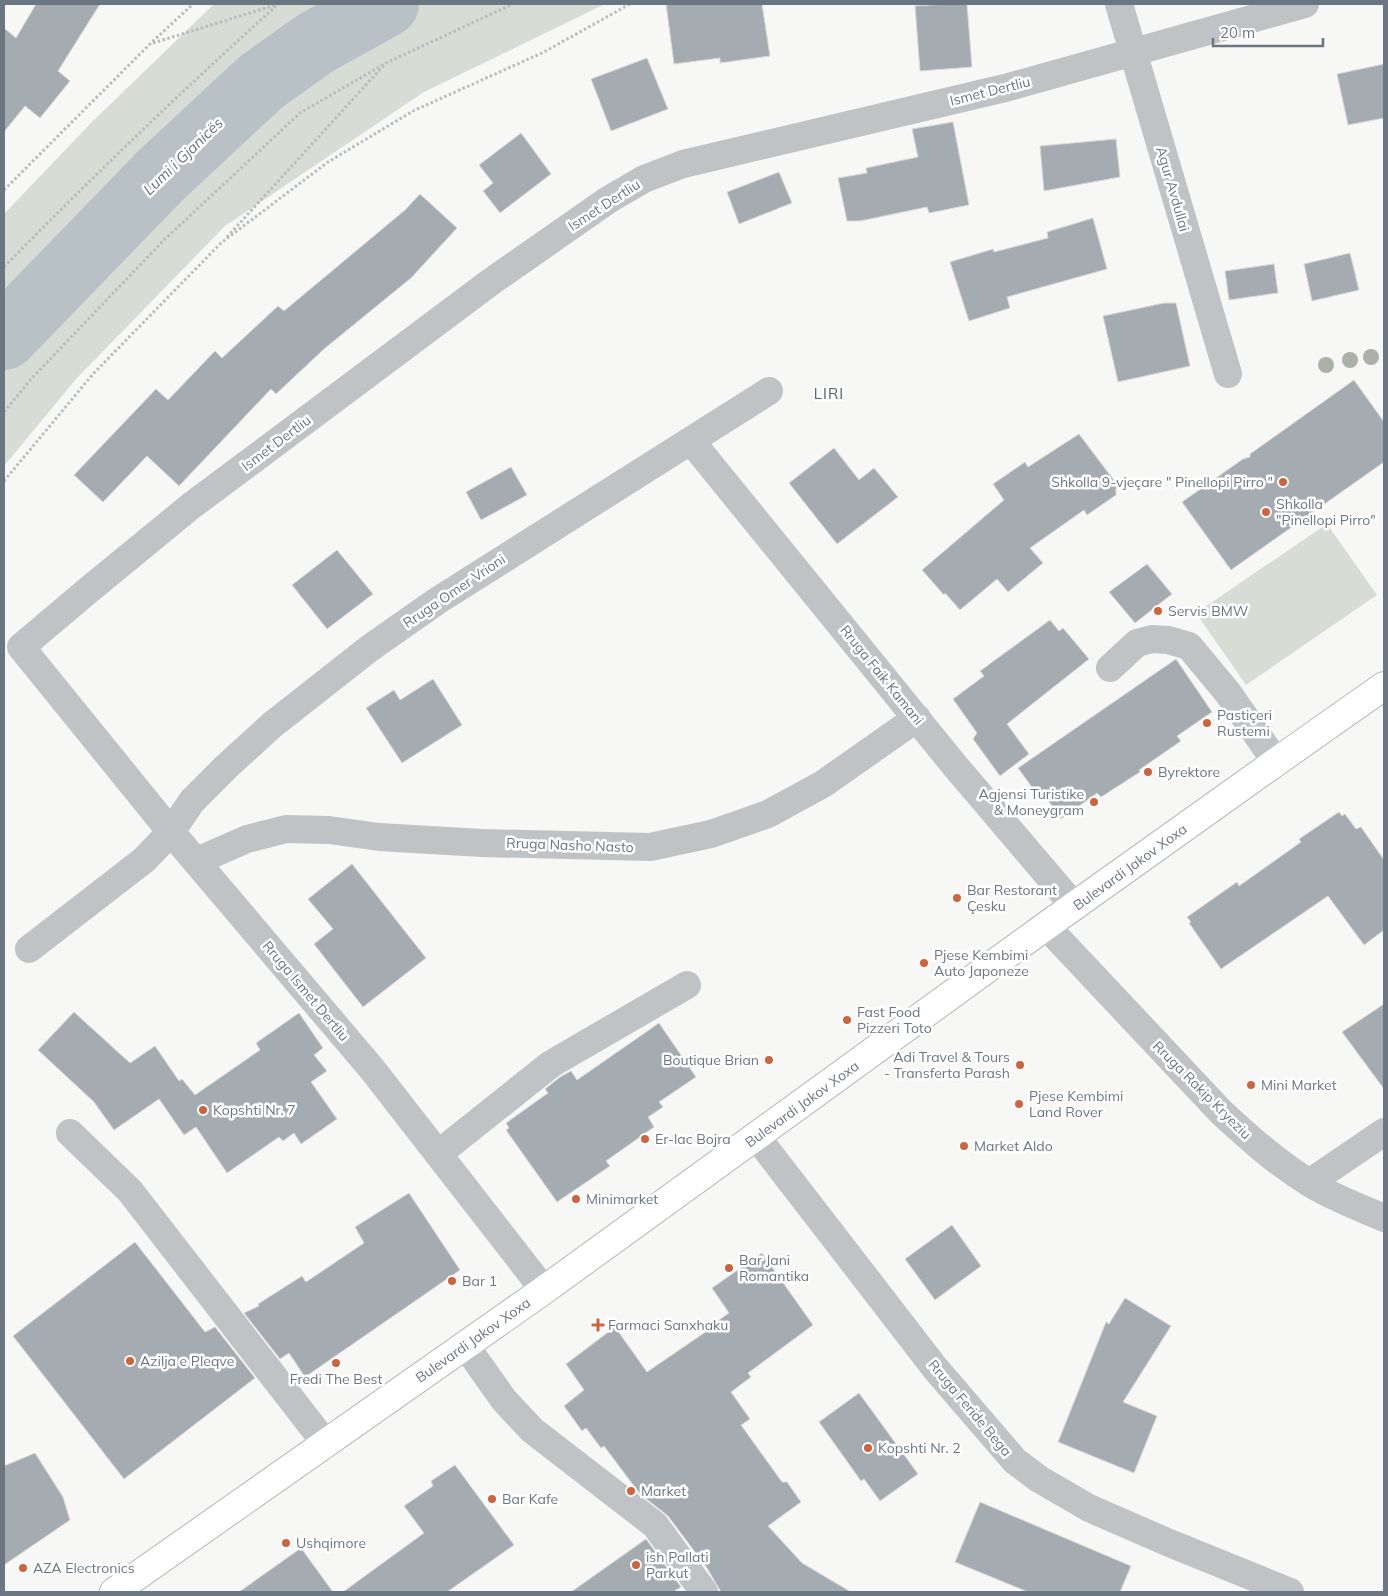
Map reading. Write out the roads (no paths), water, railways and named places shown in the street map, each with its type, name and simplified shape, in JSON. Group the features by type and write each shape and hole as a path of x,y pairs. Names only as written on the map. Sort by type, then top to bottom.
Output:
{"main road":[{"name":"Bulevardi Jakov Xoxa","path":"114,1592 544,1290 1046,926 1384,686"}],"street":[{"name":"Agur Avdullai","path":"1119,4 1228,374"},
{"name":"Ismet Dertliu","path":"21,647 199,500 492,281 608,200 644,179 683,164 1005,88 1306,4"},
{"name":"Rruga Omer Vrioni","path":"171,832 192,801 232,761 307,696 370,648 437,601 769,391"},
{"name":"Rruga Faik Kamani","path":"691,441 1003,823 1076,906"},
{"path":"1110,668 1137,643 1152,639 1168,640 1189,646 1228,694 1276,762"},
{"name":"Rruga Ismet Dertliu","path":"21,647 171,832 372,1069 544,1290"},
{"name":"Rruga Nasho Nasto","path":"197,862 247,839 286,829 329,830 379,837 482,843 650,847 711,834 768,814 823,784 917,718"},
{"path":"29,949 144,860 171,832"},
{"name":"Rruga Rakip Kryeziu","path":"1046,926 1221,1112 1272,1157 1309,1183 1384,1218"},
{"path":"438,1154 551,1064 687,985"},
{"path":"1309,1183 1384,1132"},
{"path":"70,1133 130,1191 326,1444"},
{"name":"Rruga Feride Bega","path":"756,1136 935,1368 1015,1461 1039,1479 1089,1508 1290,1592"},
{"path":"465,1345 504,1400 532,1430 655,1525 704,1592"}],"waterway":[{"name":"Lumi i Gjanicës","path":"4,337 160,176 261,82 314,44 386,4"}],"place":[{"name":"Shkolla 9-vjeçare \" Pinellopi Pirro \"","path":"1283,482"},
{"name":"Shkolla \"Pinellopi Pirro\"","path":"1266,512"},
{"name":"Servis BMW","path":"1158,611"},
{"name":"Pastiçeri Rustemi","path":"1207,723"},
{"name":"Byrektore","path":"1148,772"},
{"name":"Agjensi Turistike & Moneygram","path":"1094,802"},
{"name":"Bar Restorant Çesku","path":"957,898"},
{"name":"Pjese Kembimi Auto Japoneze","path":"924,963"},
{"name":"Fast Food Pizzeri Toto","path":"847,1020"},
{"name":"Boutique Brian","path":"769,1060"},
{"name":"Adi Travel & Tours - Transferta Parash","path":"1020,1065"},
{"name":"Mini Market","path":"1251,1085"},
{"name":"Pjese Kembimi Land Rover","path":"1019,1104"},
{"name":"Kopshti Nr. 7","path":"203,1110"},
{"name":"Er-lac Bojra","path":"645,1139"},
{"name":"Market Aldo","path":"964,1146"},
{"name":"Minimarket","path":"576,1199"},
{"name":"Bar Jani Romantika","path":"729,1268"},
{"name":"Bar 1","path":"452,1281"},
{"name":"Farmaci Sanxhaku","path":"598,1325"},
{"name":"Azilja e Pleqve","path":"130,1361"},
{"name":"Fredi The Best","path":"336,1363"},
{"name":"Kopshti Nr. 2","path":"868,1448"},
{"name":"Market","path":"631,1491"},
{"name":"Bar Kafe","path":"492,1499"},
{"name":"Ushqimore","path":"286,1543"},
{"name":"ish Pallati Parkut","path":"636,1565"},
{"name":"AZA Electronics","path":"23,1568"}],"district":[{"name":"LIRI","path":"829,393"}]}
